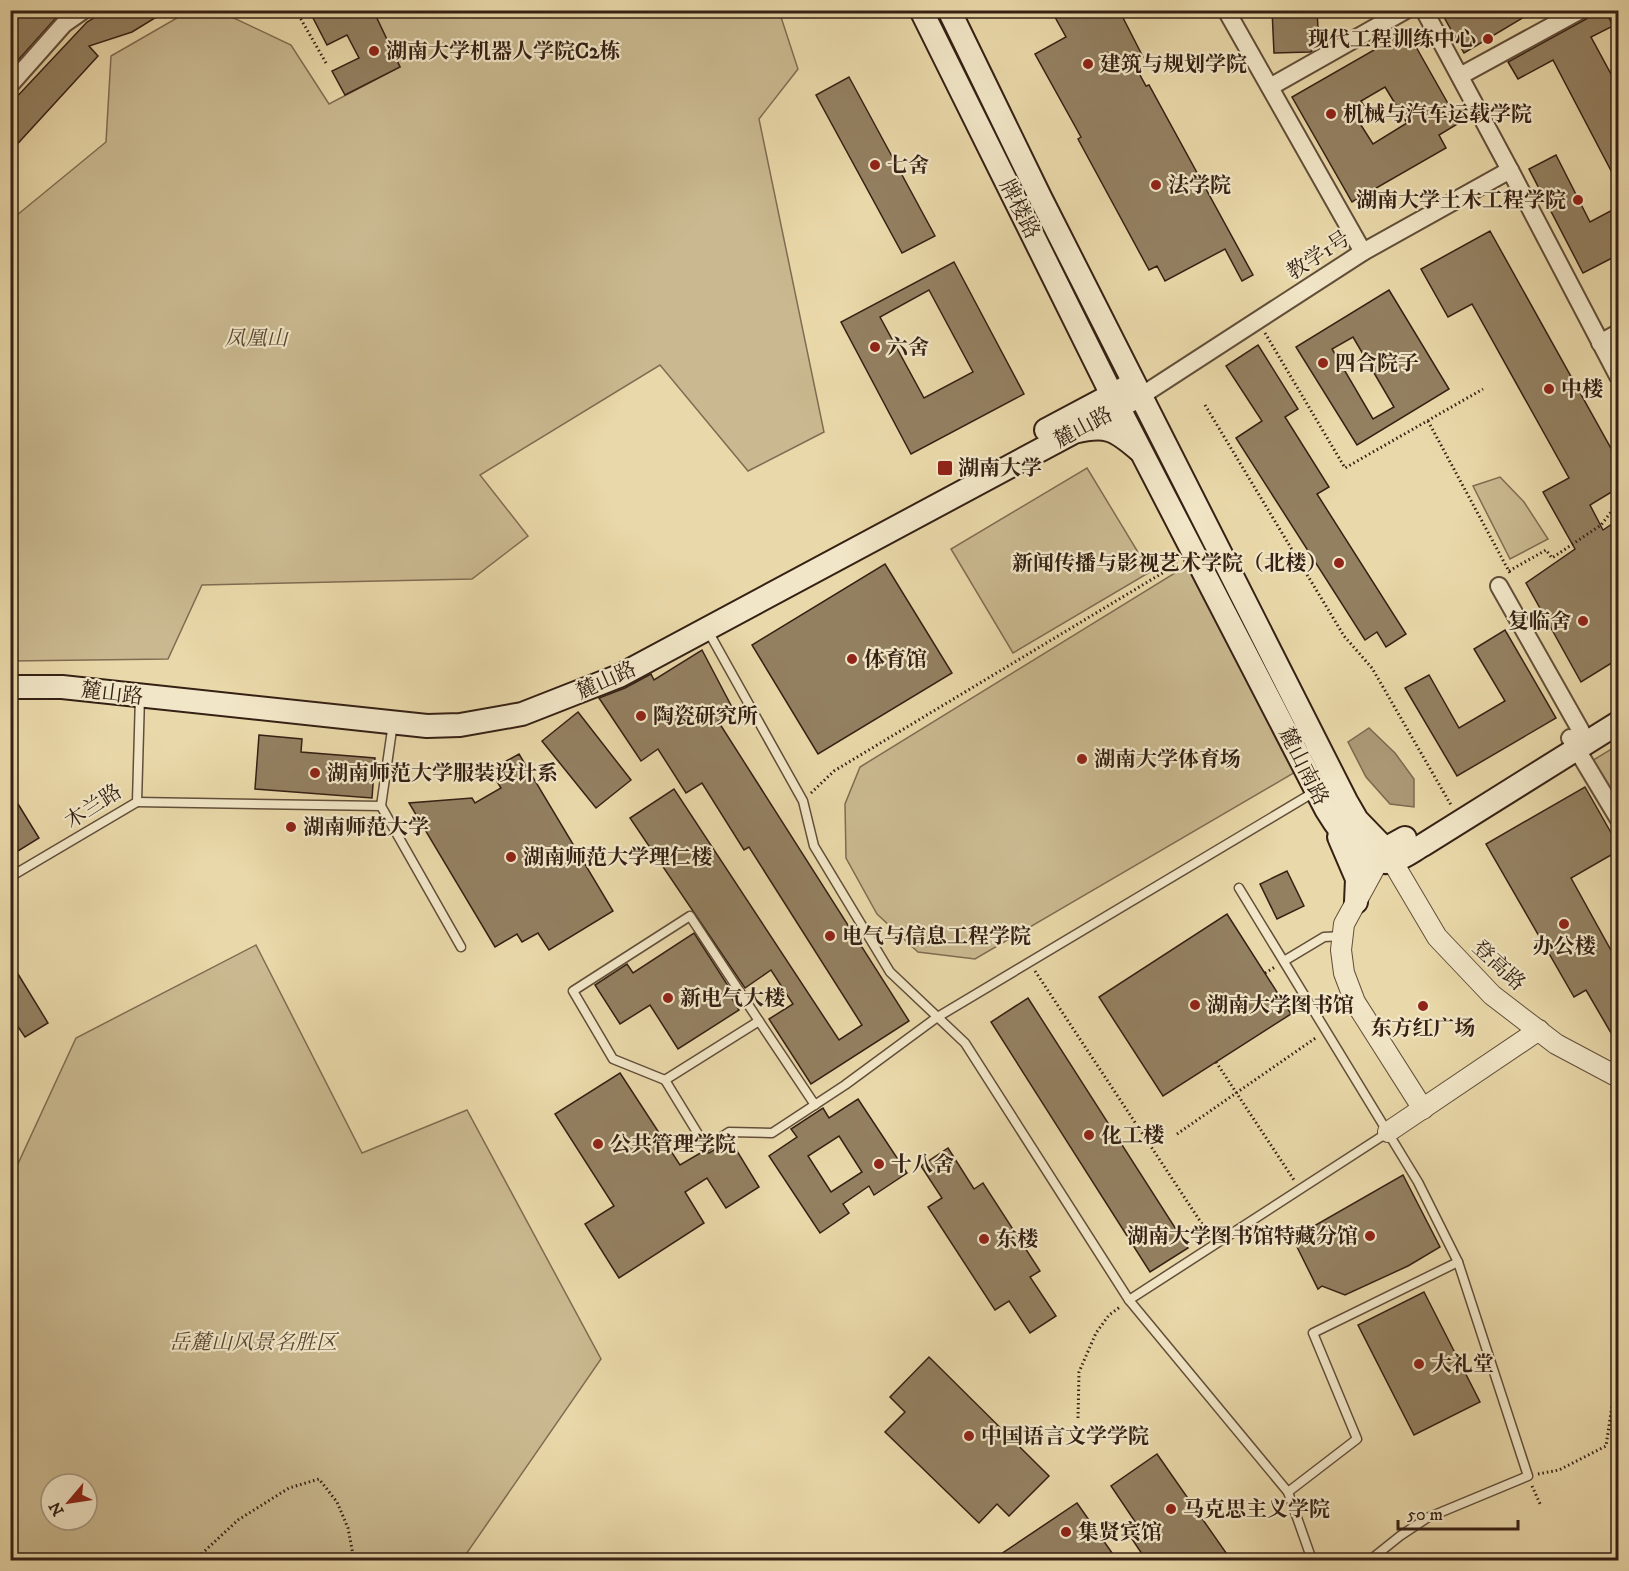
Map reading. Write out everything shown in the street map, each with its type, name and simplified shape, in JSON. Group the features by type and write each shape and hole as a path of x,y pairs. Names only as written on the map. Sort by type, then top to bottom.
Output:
{"main road":[{"name":"牌楼路","path":"921,10 1116,401"},
{"name":"牌楼路","path":"949,10 1040,197 1138,389"},
{"path":"1092,354 1095,368 1091,392 1071,425 1105,428 1127,439 1142,452"},
{"name":"麓山路","path":"10,674 87,675 419,712 447,712 501,704 550,689 612,663 1138,389"},
{"name":"麓山南路","path":"1138,389 1346,801 1357,820 1386,857"},
{"name":"麓山南路","path":"1116,401 1321,800 1347,839 1360,852 1386,857"},
{"name":"麓山路","path":"10,687 62,687 427,726 460,725 522,714 619,676 1071,425"},
{"path":"1386,857 1576,740 1618,707"},
{"path":"1386,857 1454,809 1576,740 1618,723"},
{"path":"1321,800 1354,868 1357,879 1356,902"}],"street":[{"path":"10,85 64,24 84,10"},
{"path":"1226,10 1363,252"},
{"path":"1270,87 1406,10"},
{"path":"1425,10 1618,376"},
{"path":"1460,76 1579,11"},
{"name":"教学1号","path":"1138,389 1258,321 1363,252 1510,170"},
{"path":"1600,343 1618,333"},
{"path":"1498,586 1618,818"},
{"path":"1386,857 1344,924 1341,950 1344,973 1354,1002 1423,1109"},
{"name":"登高路","path":"1386,857 1437,937 1492,995 1557,1044 1618,1077"},
{"path":"1388,1132 1539,1030"}],"lane":[{"path":"707,629 803,801 814,846 890,972 965,1043 1129,1300 1288,1492 1312,1560"},
{"name":"木兰路","path":"10,878 137,802 140,696"},
{"path":"393,723 381,806 461,947"},
{"path":"815,1105 690,916 573,991 613,1059 665,1080 706,1147 729,1132 772,1133 815,1105 936,1018 1030,962 1321,800"},
{"path":"137,802 381,806"},
{"path":"1239,888 1418,1182 1458,1262 1528,1476 1427,1518 1370,1560"},
{"path":"1284,961 1324,937 1342,936"},
{"path":"665,1080 759,1021"},
{"path":"1129,1300 1388,1132"},
{"path":"1288,1492 1358,1439 1313,1333 1458,1262"}],"path":[{"path":"291,10 298,14 326,63"},
{"path":"1258,321 1345,468 1483,388"},
{"path":"1205,405 1344,636 1372,668 1454,809"},
{"path":"1509,571 1546,550 1551,558 1601,525 1618,503"},
{"path":"803,801 834,771 1188,558"},
{"path":"1030,962 1215,1244"},
{"path":"1177,1134 1236,1091 1326,1031"},
{"path":"1216,1062 1300,1189"},
{"path":"1078,1418 1079,1372 1108,1315 1129,1300"},
{"path":"1541,1506 1528,1476 1560,1470 1606,1446 1612,1406 1618,1404"},
{"path":"195,1560 238,1520 289,1488 319,1479 337,1502 348,1528 354,1560"}],"green space":[{"name":"凤凰山","path":"189,11 219,11 291,45 329,104 400,67 373,11 779,11 798,69 759,119 824,432 748,471 660,365 480,475 528,536 472,579 202,585 168,659 11,661 11,220 106,142 111,56"},
{"path":"1087,468 1150,572 1013,653 951,549"},
{"path":"1500,477 1524,502 1548,539 1510,559 1473,486"},
{"name":"湖南大学体育场","path":"1191,563 1297,771 975,959 918,952 877,914 846,858 845,804 860,767"},
{"path":"1618,745 1618,809 1590,762"},
{"name":"岳麓山风景名胜区","path":"256,945 362,1153 467,1110 601,1359 462,1560 11,1560 11,1179 76,1038"}],"shaded area":[{"path":"1369,728 1395,753 1414,779 1414,807 1390,804 1366,777 1348,742"}],"building":[{"path":"10,10 63,10 10,69"},
{"path":"107,10 168,10 132,32 89,46 98,56 10,152 10,104 87,22"},
{"name":"湖南大学机器人学院C2栋","path":"318,10 373,10 400,67 345,95 332,71 359,58 347,35 327,45 311,14"},
{"name":"法学院","path":"1051,10 1119,10 1143,57 1133,62 1146,86 1149,85 1253,275 1242,281 1225,249 1165,281 1157,266 1149,270 1078,139 1081,137 1035,54 1066,37"},
{"path":"1272,10 1317,10 1319,47 1310,52 1274,53"},
{"path":"1440,10 1536,10 1464,53"},
{"path":"1598,10 1605,10 1613,26 1591,37 1618,87 1618,184 1553,60 1518,79 1508,62"},
{"name":"机械与汽车运载学院","path":"1407,31 1459,123 1439,135 1446,148 1352,202 1292,97","holes":["1385,87 1407,123 1373,144 1359,122 1364,119 1358,110 1364,106 1361,101"]},
{"name":"七舍","path":"849,77 935,236 902,253 816,95"},
{"path":"1556,155 1590,222 1618,207 1618,255 1583,273 1529,169"},
{"name":"中楼","path":"1490,231 1618,461 1618,488 1590,505 1603,530 1618,520 1618,659 1581,682 1526,583 1575,549 1543,492 1569,478 1472,304 1448,317 1421,269"},
{"name":"六舍","path":"954,262 1024,394 911,454 841,322","holes":["929,290 973,372 924,398 880,317"]},
{"name":"四合院子","path":"1389,290 1449,389 1357,445 1296,347","holes":["1353,337 1394,407 1373,419 1332,349"]},
{"name":"新闻传播与影视艺术学院（北楼）","path":"1258,345 1298,409 1285,417 1329,487 1317,494 1406,634 1386,647 1377,632 1365,640 1236,438 1262,421 1226,366"},
{"name":"体育馆","path":"885,564 952,673 818,754 752,645"},
{"path":"1505,630 1556,718 1457,776 1405,688 1429,675 1459,728 1505,701 1474,649"},
{"path":"702,650 735,713 718,721 909,1021 811,1084 769,1019 793,1004 771,970 745,988 630,818 674,789 839,1040 862,1025 749,847 744,850 702,783 686,793 658,749 641,761 599,698 625,688 651,674 654,680"},
{"path":"578,712 631,780 596,808 542,741"},
{"name":"湖南师范大学服装设计系","path":"259,735 302,739 301,752 375,758 372,798 255,789"},
{"name":"湖南师范大学理仁楼","path":"519,754 613,911 549,950 538,933 522,942 517,934 495,947 409,803 472,798 475,803 501,788 490,770"},
{"name":"办公楼","path":"1585,787 1618,845 1618,851 1571,878 1618,963 1618,1045 1586,990 1574,997 1486,844"},
{"path":"10,791 39,838 10,856"},
{"path":"1287,871 1304,906 1277,919 1260,884"},
{"name":"湖南大学图书馆","path":"1227,914 1291,1014 1163,1096 1099,997"},
{"path":"694,933 734,995 731,997 739,1010 678,1049 650,1005 620,1024 595,985 627,964 633,973"},
{"path":"10,961 48,1023 25,1037 10,1015"},
{"name":"化工楼","path":"1028,998 1188,1248 1150,1272 991,1022"},
{"path":"620,1073 680,1165 702,1152 709,1153 726,1143 734,1146 759,1187 726,1208 707,1178 685,1192 704,1223 619,1278 585,1224 614,1206 555,1114"},
{"name":"十八舍","path":"858,1099 907,1173 874,1195 869,1186 843,1204 849,1213 820,1233 769,1156 797,1137 791,1129 823,1108 829,1118","holes":["839,1136 862,1172 831,1192 808,1156"]},
{"name":"东楼","path":"948,1148 974,1189 983,1183 1040,1271 1030,1277 1056,1316 1030,1333 1009,1301 995,1310 928,1207 942,1198 921,1166"},
{"name":"湖南大学图书馆特藏分馆","path":"1403,1175 1440,1247 1408,1266 1345,1295 1322,1286 1318,1289 1297,1247 1307,1230"},
{"name":"大礼堂","path":"1424,1292 1480,1402 1414,1435 1358,1325"},
{"name":"中国语言文学学院","path":"929,1357 1049,1476 1009,1516 997,1504 979,1523 885,1432 905,1412 890,1397"},
{"name":"马克思主义学院","path":"1157,1454 1231,1560 1146,1560 1128,1533 1138,1526 1111,1486"},
{"name":"集贤宾馆","path":"1077,1503 1117,1560 992,1560"}],"place":[{"name":"现代工程训练中心","path":"1488,39"},
{"name":"湖南大学机器人学院C2栋","path":"374,51"},
{"name":"建筑与规划学院","path":"1088,64"},
{"name":"机械与汽车运载学院","path":"1331,114"},
{"name":"七舍","path":"875,165"},
{"name":"法学院","path":"1156,185"},
{"name":"湖南大学土木工程学院","path":"1578,200"},
{"name":"六舍","path":"875,347"},
{"name":"四合院子","path":"1323,363"},
{"name":"中楼","path":"1549,389"},
{"name":"湖南大学","path":"945,468"},
{"name":"新闻传播与影视艺术学院（北楼）","path":"1339,563"},
{"name":"复临舍","path":"1583,621"},
{"name":"体育馆","path":"852,659"},
{"name":"陶瓷研究所","path":"641,716"},
{"name":"湖南大学体育场","path":"1082,759"},
{"name":"湖南师范大学服装设计系","path":"315,773"},
{"name":"湖南师范大学","path":"291,827"},
{"name":"湖南师范大学理仁楼","path":"511,857"},
{"name":"办公楼","path":"1564,924"},
{"name":"电气与信息工程学院","path":"830,936"},
{"name":"新电气大楼","path":"668,998"},
{"name":"湖南大学图书馆","path":"1195,1005"},
{"name":"东方红广场","path":"1423,1006"},
{"name":"化工楼","path":"1089,1135"},
{"name":"公共管理学院","path":"598,1144"},
{"name":"十八舍","path":"879,1164"},
{"name":"湖南大学图书馆特藏分馆","path":"1370,1236"},
{"name":"东楼","path":"984,1239"},
{"name":"大礼堂","path":"1419,1364"},
{"name":"中国语言文学学院","path":"969,1436"},
{"name":"马克思主义学院","path":"1171,1509"},
{"name":"集贤宾馆","path":"1066,1532"}]}
